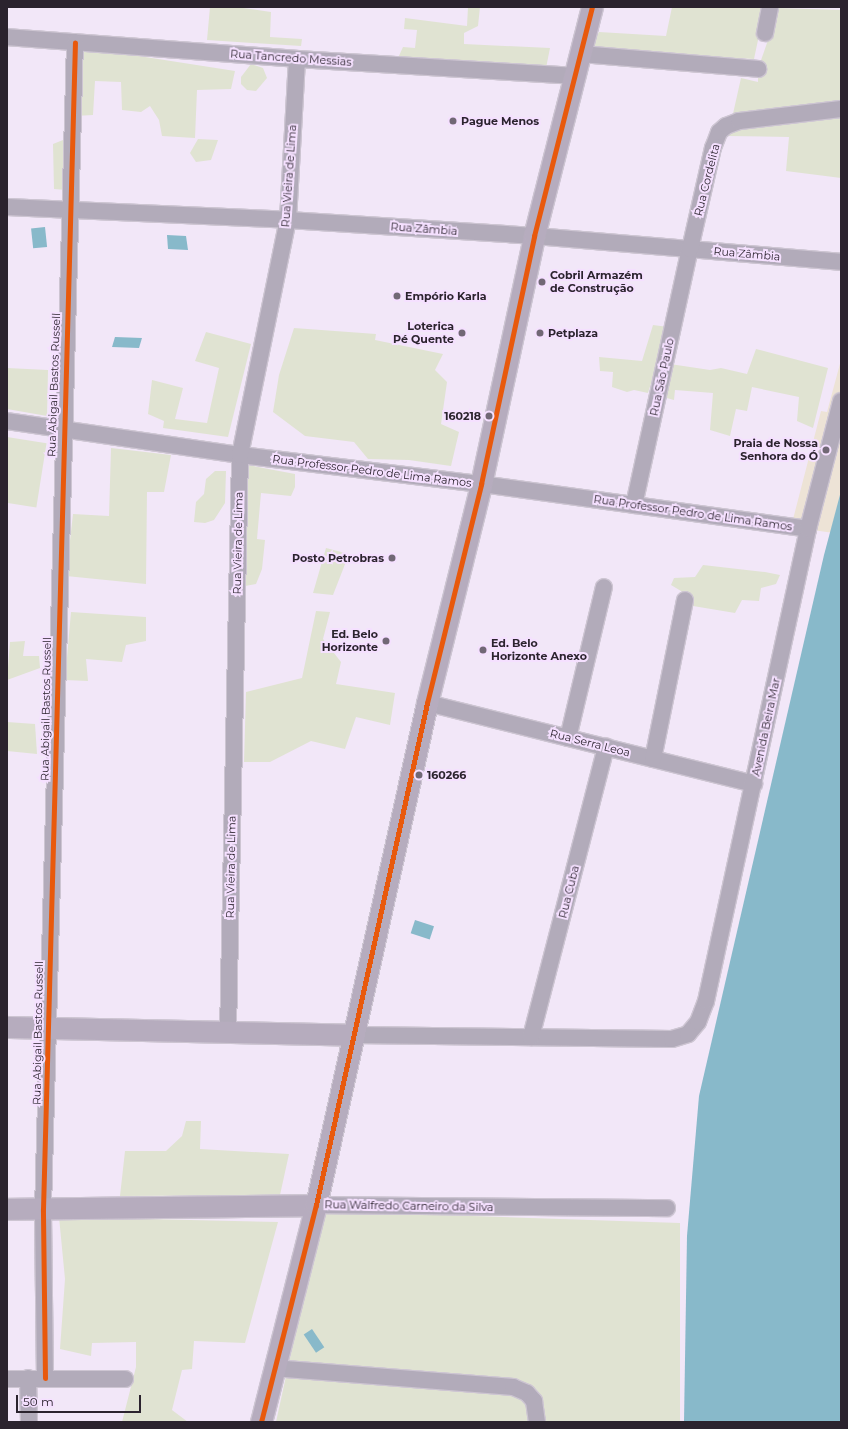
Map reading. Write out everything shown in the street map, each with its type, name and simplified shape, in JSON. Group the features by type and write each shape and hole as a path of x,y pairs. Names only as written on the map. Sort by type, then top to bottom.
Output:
{"main road":[{"path":"261,1422 273,1368 316,1205 427,703 481,484 534,236 576,76 589,54 592,7"},
{"path":"7,1027 354,1035"},
{"name":"Rua Walfredo Carneiro da Silva","path":"7,1209 316,1205"}],"street":[{"path":"765,33 770,7"},
{"name":"Rua Tancredo Messias","path":"7,37 296,59 576,76"},
{"name":"Rua Abigail Bastos Russell","path":"45,1378 43,1209 62,429 68,211 75,42"},
{"path":"589,54 758,69"},
{"name":"Rua Vieira de Lima","path":"228,1032 240,455 288,220 296,59"},
{"name":"Rua Cordelita","path":"690,249 719,132 726,126 738,121 841,109"},
{"name":"Rua Zâmbia","path":"7,207 288,220 534,236 841,262"},
{"name":"Rua São Paulo","path":"634,505 690,249"},
{"name":"Avenida Beira Mar","path":"531,1037 672,1039 688,1034 698,1022 706,1001 808,529 841,401"},
{"name":"Rua Professor Pedro de Lima Ramos","path":"7,421 240,455 481,484 808,529"},
{"path":"568,738 604,586"},
{"path":"653,759 685,600"},
{"name":"Rua Serra Leoa","path":"427,703 754,784"},
{"name":"Rua Cuba","path":"531,1037 606,747"},
{"path":"354,1035 531,1037"},
{"name":"Rua Walfredo Carneiro da Silva","path":"316,1205 667,1208"},
{"path":"273,1368 513,1387 527,1393 534,1401 537,1422"},
{"path":"28,1378 29,1422"},
{"path":"7,1379 45,1378 125,1380"}],"green space":[{"path":"210,7 236,7 271,12 270,37 302,39 301,46 207,40"},
{"path":"468,7 480,7 478,26 464,33 464,44 550,48 546,68 398,58 403,47 415,48 417,30 404,29 405,18 467,26"},
{"path":"672,7 765,7 754,59 589,50 599,32 666,36"},
{"path":"779,8 841,10 841,178 786,171 789,137 728,136 741,78 758,82 758,69"},
{"path":"94,49 235,71 231,89 197,90 195,138 162,136 159,120 150,106 141,112 122,110 121,82 95,81 93,115 75,116 81,52"},
{"path":"251,64 263,68 267,78 256,91 247,90 241,84 241,77"},
{"path":"198,139 218,140 211,160 196,162 190,153"},
{"path":"63,140 66,156 66,190 54,189 53,144"},
{"path":"653,325 668,327 648,393 634,390 627,392 612,387 613,372 600,371 599,357 642,361"},
{"path":"294,328 376,334 375,340 443,354 435,370 447,382 441,424 459,432 451,466 409,460 368,459 354,442 305,436 273,412 279,375"},
{"path":"206,332 251,344 228,437 163,428 164,421 148,414 152,380 183,388 175,419 207,423 219,368 195,361"},
{"path":"756,349 828,368 813,428 797,421 799,397 752,387 747,411 736,409 730,436 710,430 713,393 675,390 674,400 663,397 670,364 710,370 721,368 747,374"},
{"path":"7,368 48,370 47,416 7,409"},
{"path":"7,437 47,443 36,507 7,503"},
{"path":"111,448 171,455 164,492 147,492 146,584 66,576 73,514 109,516"},
{"path":"248,465 295,474 295,487 291,496 261,493 257,539 265,540 262,569 256,584 245,586"},
{"path":"215,471 226,471 225,503 214,520 205,523 194,522 196,502 204,494 206,479"},
{"path":"326,548 349,554 333,595 313,593"},
{"path":"703,565 780,575 776,584 761,588 759,601 742,600 735,613 693,606 681,591 671,585 674,578 695,577"},
{"path":"316,611 330,612 323,639 341,662 336,684 395,693 390,725 356,717 345,749 311,741 270,762 244,762 246,692 302,678"},
{"path":"71,612 146,617 146,641 126,645 122,662 86,659 88,681 65,680"},
{"path":"25,641 23,656 39,656 40,668 7,680 10,642"},
{"path":"7,722 35,724 37,754 7,751"},
{"path":"186,1121 201,1121 200,1149 289,1154 280,1195 120,1196 125,1151 166,1151 182,1136"},
{"path":"322,1211 680,1223 680,1422 276,1422"},
{"path":"59,1217 278,1222 245,1343 194,1341 192,1369 182,1370 172,1410 188,1422 122,1422 136,1367 136,1342 92,1343 91,1356 60,1349 65,1279"}],"sand":[{"name":"Praia de Nossa Senhora do Ó","path":"841,360 841,534 791,527 821,411 827,412"}],"water":[{"path":"45,227 47,247 33,248 31,228"},
{"path":"167,235 186,236 188,250 168,249"},
{"path":"115,337 142,338 139,348 112,347"},
{"path":"841,491 841,1422 684,1422 687,1236 699,1096 824,555"},
{"path":"415,920 434,926 430,939 411,933"},
{"path":"312,1329 324,1347 316,1353 304,1335"}],"cycle path":[{"path":"261,1422 316,1205 427,703 481,484 534,236 592,7"},
{"path":"45,1378 43,1209 75,42"}],"place":[{"name":"Pague Menos","path":"453,121"},
{"name":"Cobril Armazém de Construção","path":"542,282"},
{"name":"Empório Karla","path":"397,296"},
{"name":"Loterica Pé Quente","path":"462,333"},
{"name":"Petplaza","path":"540,333"},
{"name":"160218","path":"489,416"},
{"name":"Praia de Nossa Senhora do Ó","path":"826,450"},
{"name":"Posto Petrobras","path":"392,558"},
{"name":"Ed. Belo Horizonte","path":"386,641"},
{"name":"Ed. Belo Horizonte Anexo","path":"483,650"},
{"name":"160266","path":"419,775"}]}
